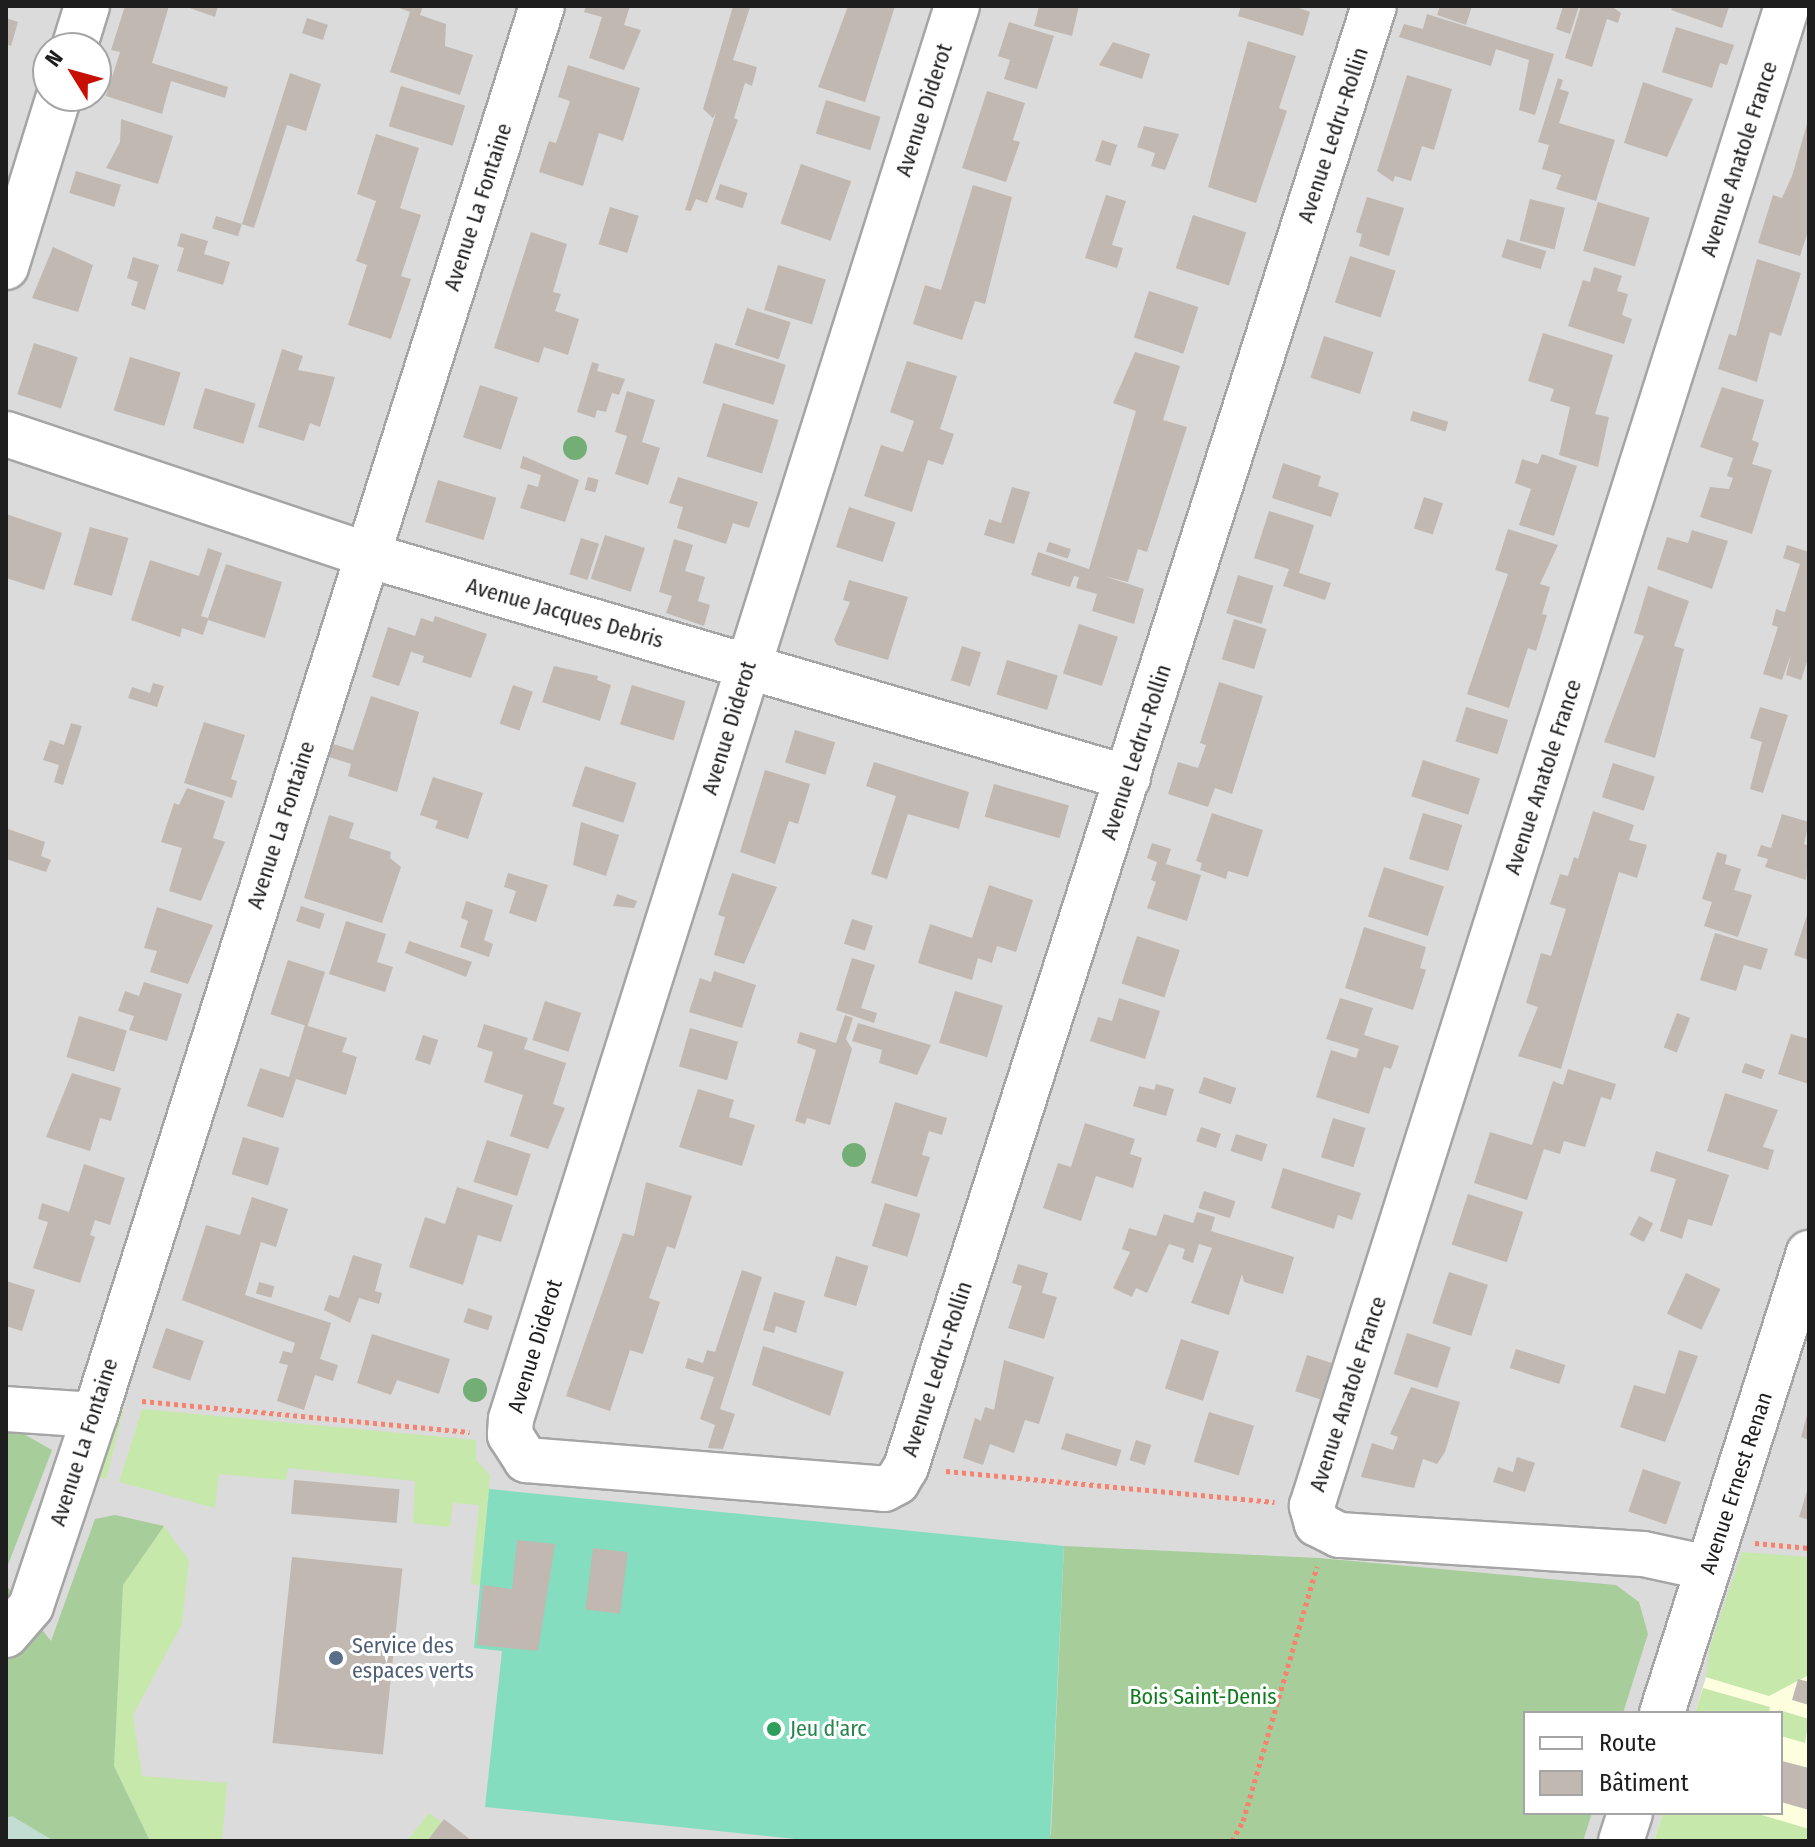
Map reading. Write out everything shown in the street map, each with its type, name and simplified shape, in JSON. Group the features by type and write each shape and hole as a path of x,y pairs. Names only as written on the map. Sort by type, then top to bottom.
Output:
{"street":[{"path":"79,32 87,6"},
{"name":"Avenue La Fontaine","path":"6,1635 31,1606 98,1406 542,6"},
{"name":"Avenue Diderot","path":"513,1442 748,667 957,6"},
{"name":"Avenue Ledru-Rollin","path":"895,1478 1128,778 1374,6"},
{"name":"Avenue Anatole France","path":"1326,1520 1787,6"},
{"path":"6,267 54,112"},
{"name":"Avenue Jacques Debris","path":"6,434 367,555 1128,778"},
{"name":"Avenue Ernest Renan","path":"1663,1711 1809,1253"},
{"path":"6,1409 98,1406"},
{"path":"513,1442 526,1460 547,1463 895,1478"},
{"path":"1326,1520 1643,1554 1713,1554"},
{"path":"1621,1841 1629,1815"}],"path":[{"path":"98,1406 513,1442"},
{"path":"895,1478 1326,1520 1319,1558 1243,1821 1232,1841"},
{"path":"1713,1554 1809,1548"}],"shaded area":[{"path":"6,6 1809,6 1809,1841 6,1841"},
{"path":"1809,1601 1809,1841 1654,1841 1662,1815 1783,1815 1783,1711 1696,1711 1706,1677 1761,1693"},
{"path":"12,1816 53,1841 6,1841 6,1818"}],"green space":[{"path":"110,1405 124,1408 106,1479 94,1476"},
{"path":"142,1409 476,1440 476,1460 490,1475 480,1585 471,1584 479,1505 453,1503 450,1527 413,1523 415,1481 288,1468 286,1480 219,1474 215,1508 119,1482"},
{"path":"6,1424 52,1450 6,1570"},
{"name":"Jeu d'arc","path":"489,1489 1064,1546 1050,1841 815,1841 485,1807 502,1651 474,1648"},
{"path":"115,1515 164,1526 123,1585 114,1766 150,1841 6,1841 6,1585 51,1641 95,1519"},
{"path":"164,1526 189,1560 182,1624 133,1715 142,1776 227,1783 222,1841 150,1841 114,1766 123,1585"},
{"name":"Bois Saint-Denis","path":"1064,1546 1319,1558 1616,1585 1639,1602 1648,1634 1624,1711 1523,1711 1523,1815 1591,1815 1583,1841 1037,1841 1051,1835"},
{"path":"1742,1552 1809,1557 1809,1675 1769,1696 1706,1677 1710,1647"},
{"path":"1703,1688 1770,1707 1769,1711 1696,1711"},
{"path":"1783,1711 1809,1719 1805,1743 1783,1737"},
{"path":"429,1813 468,1841 407,1841"},
{"path":"1662,1815 1762,1815 1809,1829 1807,1841 1654,1841"}],"building":[{"path":"125,6 169,6 152,63 228,87 225,98 171,81 162,114 112,98 112,77 120,52 112,50"},
{"path":"184,6 218,6 215,17"},
{"path":"394,6 423,6 420,15 446,24 445,46 473,55 460,95 390,72 410,12"},
{"path":"586,6 630,6 624,25 641,30 624,70 589,58 602,17 584,12"},
{"path":"733,6 750,7 733,60 757,67 752,86 745,83 734,118 738,120 707,203 696,199 691,211 685,210 716,113 713,118 703,109"},
{"path":"848,6 895,6 865,102 818,87"},
{"path":"1039,6 1079,6 1072,36 1034,26"},
{"path":"1241,6 1294,6 1310,12 1303,36 1238,16"},
{"path":"1440,6 1472,6 1466,25 1437,15"},
{"path":"1563,6 1579,6 1570,34 1556,29"},
{"path":"1581,6 1611,6 1621,13 1618,23 1607,19 1592,67 1565,58"},
{"path":"1673,6 1729,7 1722,28 1671,10"},
{"path":"1427,14 1554,54 1535,115 1519,110 1529,60 1496,49 1491,66 1399,37 1404,24 1423,29"},
{"path":"6,18 18,22 11,46 6,44"},
{"path":"307,18 328,25 323,40 302,33"},
{"path":"1009,22 1054,36 1037,89 1004,79 1010,60 998,56"},
{"path":"1676,27 1734,45 1727,65 1720,63 1712,88 1662,72"},
{"path":"1248,41 1296,56 1279,108 1287,111 1256,203 1208,187"},
{"path":"1113,42 1150,54 1142,79 1099,65"},
{"path":"568,65 640,88 623,141 599,133 583,186 539,172 549,141 556,143 570,101 558,97"},
{"path":"290,73 321,84 306,131 287,125 254,228 242,224"},
{"path":"1407,75 1452,89 1434,150 1422,146 1411,181 1395,176 1393,182 1377,171"},
{"path":"1558,78 1563,80 1560,89 1569,92 1559,123 1615,140 1596,201 1556,189 1561,175 1542,169 1549,145 1538,142"},
{"path":"1643,82 1693,99 1667,157 1624,143"},
{"path":"401,86 465,106 453,146 389,126"},
{"path":"987,91 1025,103 1013,140 1020,142 1006,182 962,168"},
{"path":"826,100 881,117 870,150 816,133"},
{"path":"1809,117 1809,228 1800,256 1758,243 1773,195 1782,198 1792,176"},
{"path":"121,119 173,136 158,184 106,168 120,142"},
{"path":"1144,126 1179,134 1165,170 1151,166 1155,153 1137,147"},
{"path":"376,134 419,148 400,208 421,215 401,276 411,279 391,339 348,325 367,265 356,261 376,201 357,194"},
{"path":"1102,140 1117,145 1110,166 1095,161"},
{"path":"801,164 851,181 831,241 780,224"},
{"path":"76,171 121,185 114,207 69,193"},
{"path":"720,184 748,193 743,208 715,199"},
{"path":"973,185 1012,197 985,304 975,301 962,340 913,324 925,285 941,290"},
{"path":"1106,195 1126,201 1112,245 1123,248 1117,268 1085,258"},
{"path":"1367,197 1404,208 1389,256 1359,246 1362,234 1356,232"},
{"path":"1530,199 1565,208 1555,249 1520,241"},
{"path":"1598,202 1650,218 1635,267 1583,251"},
{"path":"610,207 639,216 627,253 599,244"},
{"path":"1193,215 1246,232 1229,286 1176,268"},
{"path":"216,216 242,224 238,236 212,228"},
{"path":"531,232 567,244 553,292 561,294 555,311 579,319 568,355 544,347 539,363 494,348"},
{"path":"181,233 208,241 204,254 230,262 223,285 177,271 184,248 177,246"},
{"path":"1507,239 1546,251 1541,269 1501,257"},
{"path":"53,247 93,265 78,312 32,298"},
{"path":"1350,256 1396,271 1381,317 1335,303"},
{"path":"133,257 159,265 145,310 131,305 138,282 127,278"},
{"path":"1757,259 1801,273 1781,336 1770,332 1757,382 1718,369 1729,334 1736,336"},
{"path":"778,265 826,280 812,325 764,310"},
{"path":"1594,267 1622,276 1617,291 1628,294 1622,315 1632,319 1624,344 1568,326 1583,280 1590,282"},
{"path":"1149,291 1198,307 1183,354 1134,338"},
{"path":"747,308 791,322 779,359 735,345"},
{"path":"1543,333 1613,355 1595,414 1609,417 1598,467 1559,455 1570,407 1550,401 1554,389 1528,381"},
{"path":"1324,336 1373,352 1360,394 1310,378"},
{"path":"34,343 78,357 61,409 17,394"},
{"path":"715,343 786,365 773,405 703,383"},
{"path":"282,349 303,356 298,370 335,377 320,427 310,423 304,441 258,427"},
{"path":"1135,352 1180,366 1163,420 1187,427 1147,552 1138,549 1128,582 1104,576 1144,589 1134,624 1092,611 1097,594 1076,588 1079,577 1074,576 1070,587 1031,575 1038,552 1089,569 1136,411 1113,403"},
{"path":"130,357 181,372 164,426 114,411"},
{"path":"907,361 957,376 940,429 954,434 943,465 928,460 912,512 864,496 881,445 903,452 914,421 890,412"},
{"path":"592,362 599,364 597,371 625,379 619,395 612,393 606,412 597,410 595,418 577,412"},
{"path":"480,385 518,397 501,450 463,437"},
{"path":"1722,387 1764,400 1752,440 1759,443 1752,464 1772,470 1752,534 1700,517 1710,487 1729,489 1733,478 1727,476 1733,458 1700,447"},
{"path":"205,388 256,403 243,444 193,428"},
{"path":"627,391 655,400 642,442 660,448 648,485 615,474 627,436 615,432"},
{"path":"723,403 778,420 762,474 707,457"},
{"path":"1413,411 1448,422 1445,431 1410,421"},
{"path":"1542,454 1577,466 1554,536 1519,525 1531,489 1515,483 1522,459 1538,464"},
{"path":"523,456 579,480 565,522 520,508 528,484 538,487 541,475 520,468"},
{"path":"1283,463 1321,476 1318,486 1339,493 1331,517 1272,498"},
{"path":"588,477 599,480 595,492 585,490"},
{"path":"678,477 758,502 749,528 733,523 726,544 677,528 683,507 669,503"},
{"path":"438,480 496,498 483,540 425,522"},
{"path":"1012,487 1030,492 1014,544 984,535 989,519 1001,523"},
{"path":"1424,497 1443,503 1433,535 1414,528"},
{"path":"849,507 896,522 883,562 836,547"},
{"path":"1269,511 1314,525 1299,573 1331,583 1325,600 1283,586 1289,569 1254,558"},
{"path":"6,514 62,533 44,590 6,578"},
{"path":"90,527 128,538 112,596 73,585"},
{"path":"1508,529 1558,545 1540,584 1550,587 1542,614 1547,615 1536,651 1528,648 1509,708 1467,694 1508,574 1495,570"},
{"path":"1692,530 1728,541 1712,589 1657,569 1667,537 1688,543"},
{"path":"605,535 645,548 631,592 591,579"},
{"path":"581,538 599,544 587,580 569,574"},
{"path":"674,539 693,545 685,571 705,577 698,601 710,605 704,626 666,613 672,596 659,592"},
{"path":"1049,542 1071,549 1068,559 1046,552"},
{"path":"1787,545 1809,552 1809,656 1801,680 1786,675 1791,654 1782,680 1763,674 1778,627 1772,625 1776,609 1785,612 1800,564 1783,558"},
{"path":"208,548 222,553 201,616 208,618 226,564 282,582 265,638 208,620 203,635 182,628 180,637 131,620 150,560 199,576"},
{"path":"1238,575 1273,586 1262,624 1226,613"},
{"path":"849,580 908,597 888,660 837,645 834,640 850,602 843,600"},
{"path":"1648,586 1689,601 1674,646 1684,649 1655,758 1604,742 1644,636 1634,633"},
{"path":"435,616 487,634 471,678 422,662 424,656 411,652 399,686 372,677 388,627 415,636 421,618 433,622"},
{"path":"1234,619 1267,629 1254,669 1222,659"},
{"path":"1079,624 1118,637 1102,686 1063,673"},
{"path":"962,646 981,652 970,686 951,680"},
{"path":"1007,660 1058,675 1047,710 996,694"},
{"path":"554,666 598,676 597,680 611,685 600,721 542,702"},
{"path":"1219,682 1263,696 1232,794 1215,788 1208,807 1168,794 1178,762 1198,768 1206,745 1200,743"},
{"path":"153,683 164,686 157,707 128,698 132,687 150,693"},
{"path":"513,685 533,692 520,731 500,724"},
{"path":"632,685 686,701 674,741 620,724"},
{"path":"371,696 419,712 397,792 348,776 351,764 326,756 330,743 353,750"},
{"path":"1466,707 1508,720 1498,754 1455,741"},
{"path":"1760,707 1788,715 1763,793 1750,789 1762,742 1750,738"},
{"path":"204,722 245,735 231,779 237,781 232,798 184,783"},
{"path":"71,723 82,726 63,785 54,782 59,765 43,760 50,740 64,745"},
{"path":"795,730 835,742 825,775 785,763"},
{"path":"1423,760 1480,779 1468,815 1411,796"},
{"path":"874,762 969,792 959,829 908,814 887,879 871,874 896,796 866,786"},
{"path":"1613,763 1655,777 1644,811 1602,797"},
{"path":"585,766 636,783 623,823 572,806"},
{"path":"765,770 810,784 798,824 789,821 775,864 740,852"},
{"path":"433,777 483,793 468,839 435,828 438,821 420,815"},
{"path":"994,784 1069,805 1060,838 985,817"},
{"path":"187,788 225,801 213,838 225,842 201,901 169,891 182,848 161,842 174,803 179,805"},
{"path":"1593,811 1634,825 1629,840 1647,845 1637,878 1619,872 1561,1069 1518,1056 1538,1007 1526,1003 1541,953 1551,956 1566,909 1550,904 1560,874 1568,876 1574,857 1578,859"},
{"path":"1212,813 1263,830 1248,877 1228,871 1226,879 1200,870 1202,863 1196,861"},
{"path":"1423,813 1462,825 1448,871 1409,859"},
{"path":"1782,814 1809,822 1804,844 1809,846 1806,880 1765,867 1768,859 1757,856 1761,845 1771,848"},
{"path":"329,815 354,823 349,838 391,852 390,858 401,867 382,923 304,898"},
{"path":"581,822 619,835 606,876 573,865"},
{"path":"8,829 45,842 41,856 51,860 46,872 6,859"},
{"path":"1152,843 1171,849 1166,864 1201,875 1187,921 1147,908 1156,882 1151,880 1157,862 1147,858"},
{"path":"1717,852 1727,855 1725,864 1741,869 1734,890 1752,895 1738,937 1704,926 1712,902 1702,899"},
{"path":"1384,867 1444,886 1428,936 1368,916"},
{"path":"508,873 548,885 536,922 509,913 516,891 504,887"},
{"path":"732,873 777,887 744,964 714,955 725,917 718,915"},
{"path":"989,885 1033,900 1016,952 997,946 992,963 978,958 972,980 918,963 930,924 972,938"},
{"path":"617,894 637,901 634,908 613,906"},
{"path":"466,901 493,910 484,940 493,944 489,957 460,947 468,921 461,918"},
{"path":"301,906 325,914 320,929 296,921"},
{"path":"157,907 213,925 188,984 150,972 157,951 144,948"},
{"path":"1809,912 1809,960 1794,955"},
{"path":"852,919 873,926 865,951 844,944"},
{"path":"346,921 386,934 377,962 393,967 385,992 329,974"},
{"path":"1364,927 1426,947 1420,968 1426,970 1413,1010 1345,988"},
{"path":"1715,933 1768,949 1761,970 1744,965 1736,991 1700,980"},
{"path":"1137,936 1180,950 1164,997 1122,984"},
{"path":"409,941 472,962 466,977 405,953"},
{"path":"852,958 875,965 861,1008 877,1013 874,1023 836,1010"},
{"path":"288,960 325,972 307,1026 270,1014"},
{"path":"714,971 756,985 742,1028 689,1012 700,978 711,982"},
{"path":"144,982 182,994 167,1041 129,1030 134,1016 118,1011 125,991 139,996"},
{"path":"955,991 1003,1006 987,1057 939,1043"},
{"path":"1119,998 1160,1011 1145,1059 1090,1041 1098,1017 1112,1021"},
{"path":"1340,998 1373,1008 1364,1035 1399,1046 1391,1069 1384,1067 1369,1114 1316,1097 1331,1050 1356,1058 1359,1049 1326,1039"},
{"path":"545,1001 581,1013 568,1052 532,1040"},
{"path":"1677,1013 1690,1018 1677,1053 1664,1048"},
{"path":"845,1015 853,1018 846,1039 852,1049 830,1125 807,1118 805,1124 795,1121 816,1050 797,1043 800,1032 836,1043"},
{"path":"79,1016 127,1031 114,1072 66,1057"},
{"path":"858,1023 931,1045 917,1075 879,1063 882,1050 852,1041"},
{"path":"484,1024 528,1038 524,1049 566,1063 553,1104 565,1108 548,1149 510,1136 523,1095 484,1082 493,1052 477,1047"},
{"path":"305,1025 347,1038 342,1052 357,1057 346,1095 296,1079 283,1118 247,1106 260,1068 289,1077"},
{"path":"690,1028 738,1042 727,1080 679,1066"},
{"path":"1791,1034 1809,1039 1809,1084 1778,1074"},
{"path":"423,1035 438,1040 430,1065 415,1060"},
{"path":"1745,1063 1765,1070 1762,1079 1742,1072"},
{"path":"1568,1069 1616,1084 1611,1100 1601,1097 1585,1147 1564,1141 1560,1154 1544,1149 1527,1200 1474,1183 1490,1132 1532,1145 1553,1081 1563,1085"},
{"path":"72,1073 121,1088 111,1121 100,1118 90,1151 46,1137"},
{"path":"1204,1077 1236,1088 1231,1104 1198,1093"},
{"path":"1156,1084 1174,1089 1166,1116 1133,1106 1139,1086 1154,1090"},
{"path":"698,1089 734,1100 729,1117 755,1125 742,1166 679,1147"},
{"path":"1725,1093 1778,1110 1763,1147 1774,1150 1768,1170 1707,1151"},
{"path":"895,1102 947,1118 942,1135 929,1131 922,1155 930,1157 917,1197 871,1183"},
{"path":"1333,1118 1366,1128 1354,1167 1321,1157"},
{"path":"1085,1123 1135,1139 1130,1154 1142,1158 1133,1188 1096,1176 1081,1221 1043,1208 1058,1163 1071,1167"},
{"path":"1201,1127 1221,1134 1216,1148 1196,1141"},
{"path":"1236,1134 1267,1144 1262,1161 1230,1151"},
{"path":"243,1137 279,1148 268,1185 232,1174"},
{"path":"487,1140 531,1154 517,1196 473,1182"},
{"path":"1656,1151 1729,1175 1712,1226 1688,1219 1682,1239 1660,1231 1676,1179 1650,1171"},
{"path":"84,1164 125,1178 110,1225 95,1220 90,1235 95,1237 80,1283 33,1268 48,1222 38,1219 42,1203 69,1212"},
{"path":"1283,1168 1361,1193 1352,1220 1338,1215 1334,1229 1271,1208"},
{"path":"646,1182 692,1196 675,1249 667,1246 649,1298 660,1302 643,1354 630,1350 610,1411 566,1396 623,1233 634,1236"},
{"path":"457,1187 513,1205 501,1242 478,1235 463,1285 409,1267 425,1217 445,1224"},
{"path":"1204,1191 1235,1201 1230,1218 1198,1208"},
{"path":"1468,1194 1523,1212 1507,1262 1452,1244"},
{"path":"252,1197 288,1209 276,1247 261,1242 245,1295 331,1323 320,1359 338,1365 333,1381 315,1375 304,1410 277,1401 288,1365 279,1363 283,1351 292,1353 295,1343 182,1300 206,1225 240,1235"},
{"path":"885,1203 920,1214 907,1257 872,1246"},
{"path":"1197,1212 1215,1217 1211,1231 1294,1257 1283,1294 1244,1282 1242,1274 1229,1315 1191,1303 1212,1248 1199,1244 1193,1263 1182,1259 1185,1249 1169,1244 1147,1293 1136,1288 1132,1297 1113,1288 1130,1252 1122,1249 1129,1228 1156,1236 1164,1214 1193,1223"},
{"path":"1639,1216 1653,1223 1644,1242 1629,1235"},
{"path":"353,1255 382,1264 375,1291 382,1293 379,1304 359,1298 350,1323 324,1310 329,1295 339,1298"},
{"path":"836,1256 869,1266 856,1306 824,1296"},
{"path":"1018,1264 1048,1273 1042,1293 1057,1297 1044,1339 1008,1328 1022,1286 1012,1283"},
{"path":"742,1270 762,1277 720,1409 735,1414 723,1449 708,1448 715,1425 700,1419 714,1377 685,1368 688,1358 703,1363 707,1350 715,1352"},
{"path":"1449,1272 1488,1285 1471,1336 1432,1323"},
{"path":"1686,1273 1720,1289 1701,1330 1667,1314"},
{"path":"6,1281 35,1290 22,1331 6,1326"},
{"path":"259,1282 274,1286 271,1298 256,1294"},
{"path":"774,1292 805,1301 796,1333 776,1326 774,1333 763,1330"},
{"path":"468,1308 493,1316 488,1330 463,1322"},
{"path":"166,1328 204,1341 190,1381 152,1368"},
{"path":"1407,1333 1451,1347 1437,1388 1394,1374"},
{"path":"372,1334 450,1359 439,1394 397,1380 391,1395 357,1383"},
{"path":"1181,1339 1219,1351 1203,1401 1165,1388"},
{"path":"763,1346 844,1372 830,1416 752,1385"},
{"path":"1516,1349 1565,1365 1559,1384 1510,1368"},
{"path":"1679,1350 1698,1356 1665,1442 1620,1427 1634,1385 1665,1394"},
{"path":"1307,1355 1332,1363 1320,1399 1295,1391"},
{"path":"1004,1360 1054,1377 1039,1424 1025,1420 1014,1453 990,1444 983,1465 963,1458 975,1418 981,1421 985,1407 994,1410"},
{"path":"1411,1387 1460,1402 1445,1452 1437,1464 1423,1459 1414,1488 1361,1477 1372,1443 1393,1450 1398,1437 1390,1434"},
{"path":"1209,1412 1254,1426 1239,1475 1194,1462"},
{"path":"1809,1412 1809,1440 1801,1437"},
{"path":"1066,1433 1121,1450 1116,1466 1061,1449"},
{"path":"1136,1440 1151,1445 1145,1465 1130,1460"},
{"path":"1517,1457 1535,1463 1525,1492 1493,1482 1498,1467 1513,1472"},
{"path":"1643,1469 1681,1482 1666,1525 1628,1512"},
{"path":"294,1480 400,1489 397,1523 291,1514"},
{"path":"1809,1488 1809,1520 1799,1517"},
{"path":"517,1540 555,1544 538,1651 477,1645 483,1585 512,1589"},
{"path":"593,1548 628,1552 620,1614 585,1610"},
{"path":"292,1557 402,1569 383,1755 272,1743"},
{"path":"1798,1679 1809,1682 1809,1705 1792,1700"},
{"path":"1783,1761 1809,1768 1809,1810 1783,1803"},
{"path":"444,1819 472,1841 427,1841"}],"place":[{"name":"Service des espaces verts","path":"336,1658"},
{"name":"Jeu d'arc","path":"774,1729"}]}
